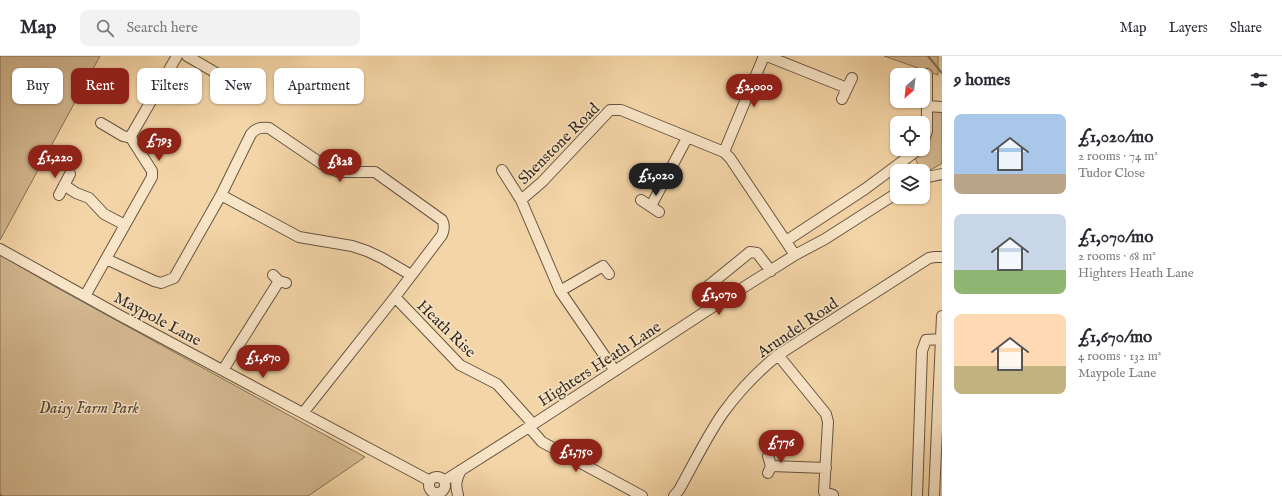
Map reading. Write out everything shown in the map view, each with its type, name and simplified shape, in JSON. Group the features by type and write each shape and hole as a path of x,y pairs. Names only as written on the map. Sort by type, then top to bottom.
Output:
{"street":[{"path":"131,138 177,56"},
{"path":"187,56 210,69"},
{"path":"764,56 724,152 730,158 795,255"},
{"path":"767,56 847,88"},
{"path":"842,99 852,78"},
{"path":"930,106 942,107"},
{"name":"Shenstone Road","path":"521,200 542,182 610,110 621,110 724,152"},
{"path":"85,296 153,174 131,138 123,136 101,123"},
{"path":"106,259 154,281 161,283 170,281 176,275 221,195 251,134 258,128 269,128 328,168 335,171 375,172 434,214 444,223 442,235 303,413"},
{"path":"650,206 687,138"},
{"path":"786,240 865,189 910,156"},
{"path":"502,170 521,200 560,291 615,371"},
{"path":"59,195 70,174"},
{"path":"930,176 942,174"},
{"path":"64,184 76,193 89,198 104,214 125,225"},
{"path":"221,195 299,237 352,246 382,258 411,275"},
{"name":"Highters Heath Lane","path":"444,485 461,470 714,306 795,255 825,239 890,197"},
{"path":"641,200 659,212"},
{"name":"Maypole Lane","path":"0,248 85,296 303,413 428,489"},
{"path":"714,306 707,287 750,252 757,253 771,270"},
{"name":"Arundel Road","path":"674,496 679,490 722,414 748,383 778,355 929,258 942,257"},
{"path":"560,291 603,266 609,274"},
{"path":"223,370 279,280"},
{"name":"Heath Rise","path":"395,297 460,365 497,384 531,426"},
{"path":"934,496 942,316"},
{"path":"917,496 922,351 926,340 941,340"},
{"path":"778,355 826,414 828,422 825,494"},
{"path":"531,426 542,442 642,496"},
{"path":"769,465 826,468"},
{"path":"459,496 456,490 456,479 461,470"},
{"path":"444,485 438,494 428,489 434,477 437,477 444,485 459,496"}],"green space":[{"path":"0,56 100,56 93,68 71,68 71,104 74,104 0,240"},
{"path":"884,56 938,56 938,75 930,72 930,68 918,68"},
{"path":"930,111 942,111 942,161 941,164 930,170 930,164 918,164 915,158 917,156 930,156"},
{"name":"Daisy Farm Park","path":"0,255 365,457 308,496 0,496"}],"waterway":[{"path":"928,56 942,73"}]}
